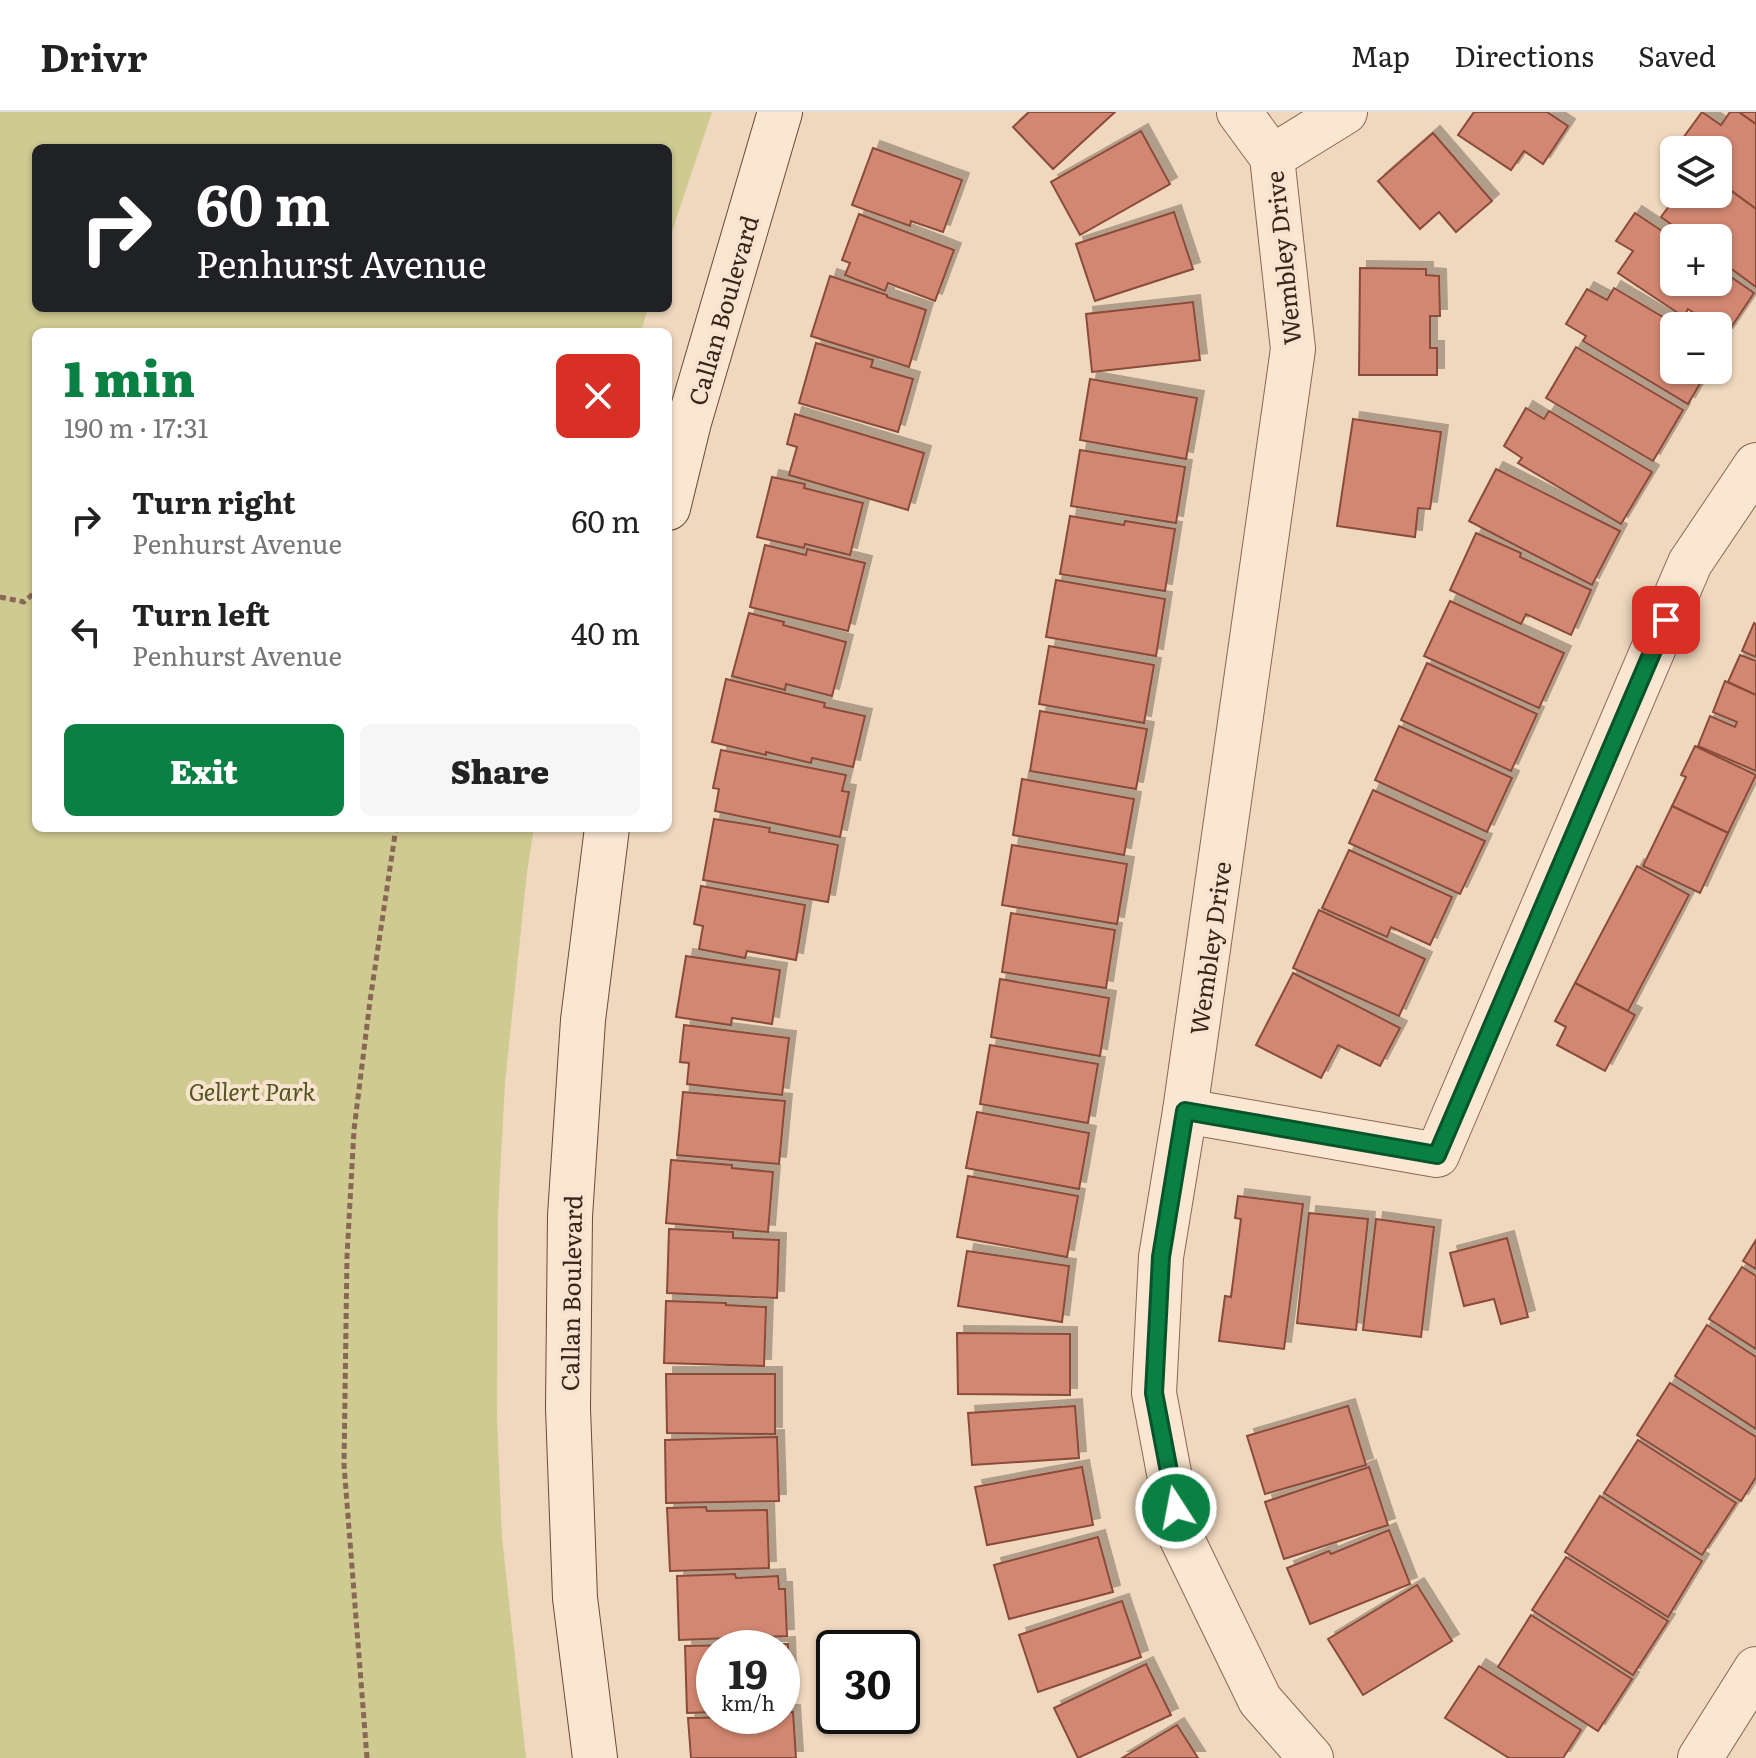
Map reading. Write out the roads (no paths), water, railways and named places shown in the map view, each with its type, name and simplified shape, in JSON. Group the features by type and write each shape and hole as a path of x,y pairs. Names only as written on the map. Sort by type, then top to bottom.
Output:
{"street":[{"name":"Callan Boulevard","path":"672,492 693,407 780,112"},
{"name":"Wembley Drive","path":"1239,112 1272,157 1293,349 1185,1111 1161,1257 1154,1393 1181,1537 1260,1700 1311,1758"},
{"path":"1272,157 1345,112"},
{"path":"1185,1111 1437,1155 1690,563 1756,465"},
{"name":"Callan Boulevard","path":"595,1758 575,1598 568,1408 570,1216 583,1020 606,832"},
{"path":"1700,1758 1756,1669"}],"park label":[{"name":"Gellert Park","path":"252,1090"}]}
